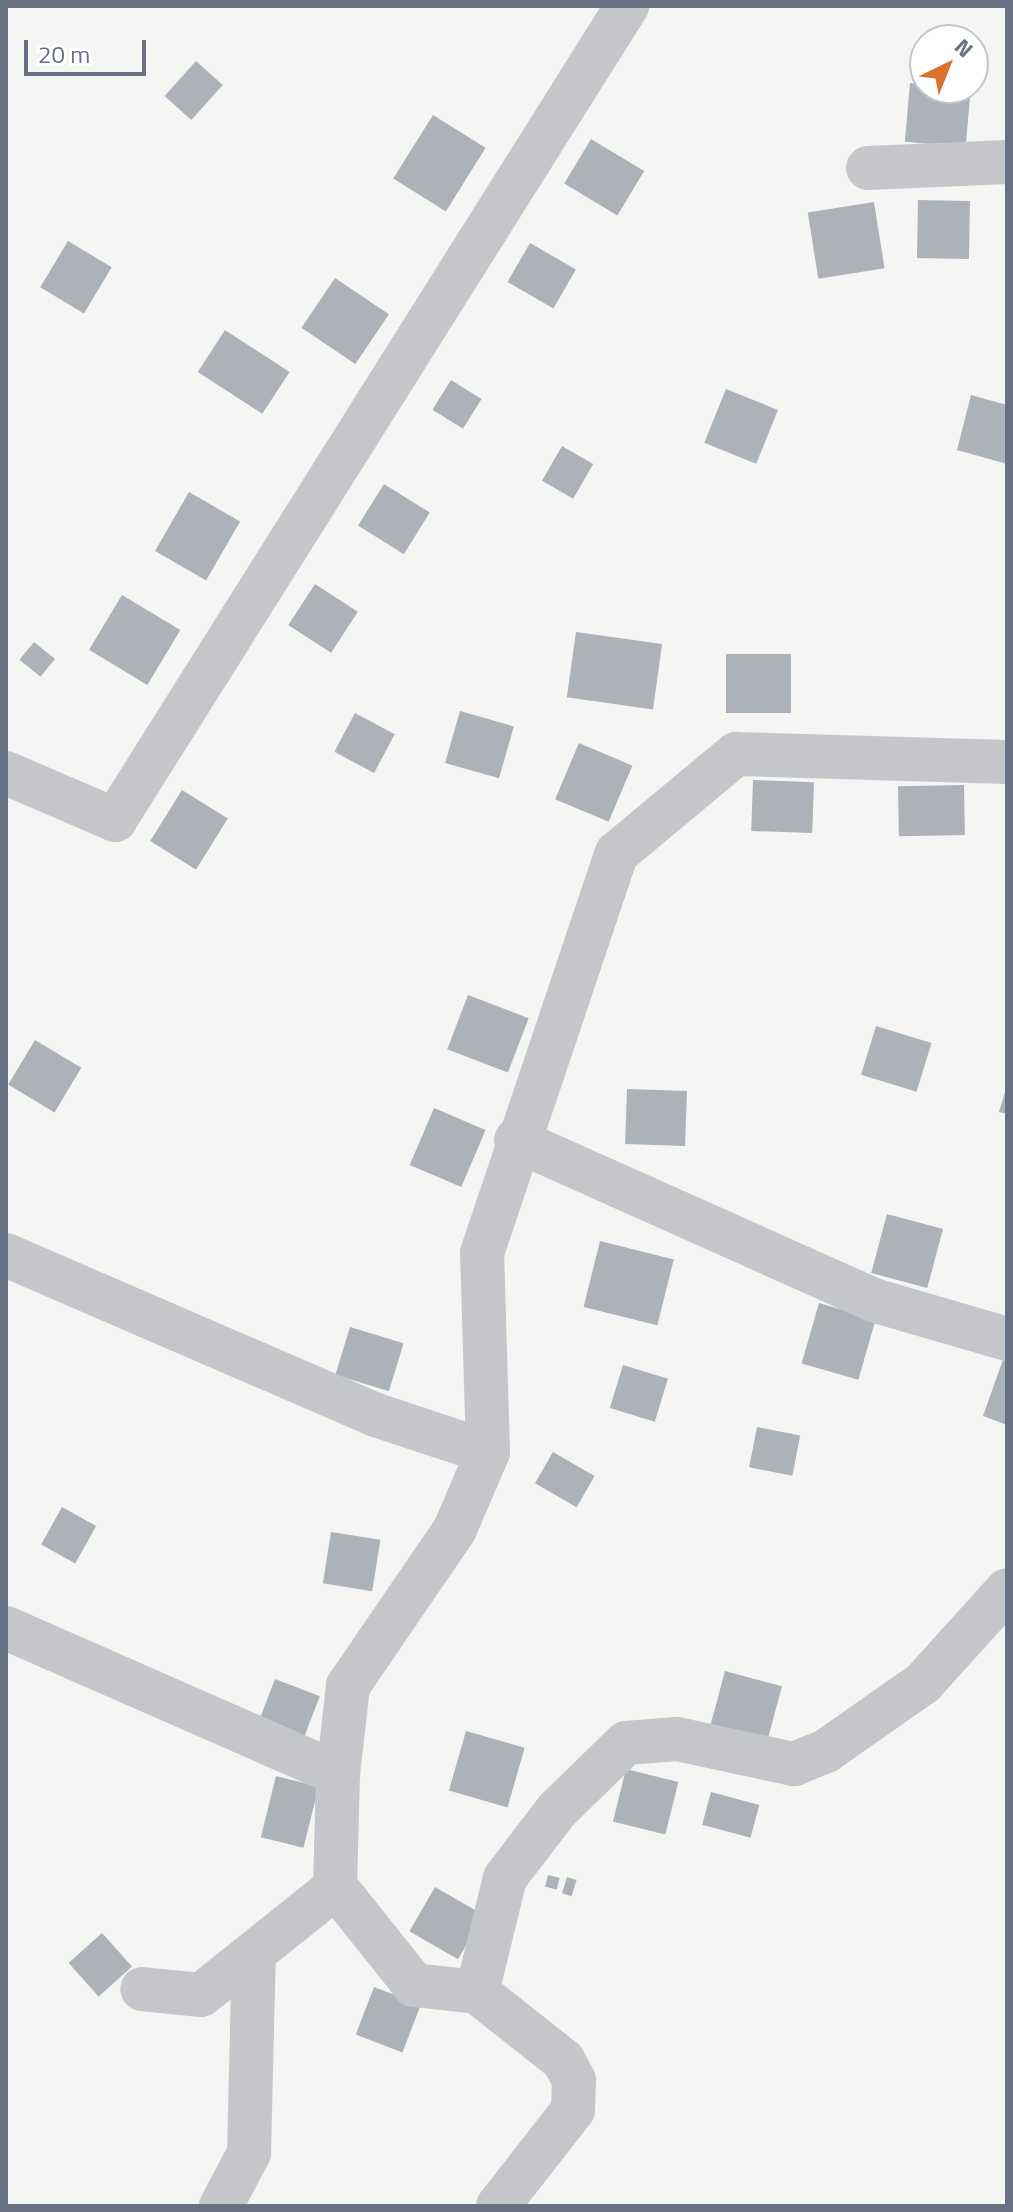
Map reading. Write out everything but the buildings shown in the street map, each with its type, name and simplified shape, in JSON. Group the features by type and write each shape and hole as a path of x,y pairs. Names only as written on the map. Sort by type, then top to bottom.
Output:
{"street":[{"path":"6,773 115,820 627,6"},
{"path":"868,168 1007,162"},
{"path":"498,2206 573,2110 574,2080 563,2060 477,1992 414,1985 335,1886 338,1774 348,1686 455,1529 488,1452 482,1253 516,1140 617,853 736,754 1007,762"},
{"path":"516,1140 873,1300 1007,1339"},
{"path":"6,1255 376,1415 488,1452"},
{"path":"477,1992 505,1878 557,1810 626,1743 677,1739 794,1764 815,1756 923,1683 1007,1590"},
{"path":"6,1628 338,1774"},
{"path":"142,1989 201,1995 335,1886"},
{"path":"221,2206 249,2153 254,1953"}]}
